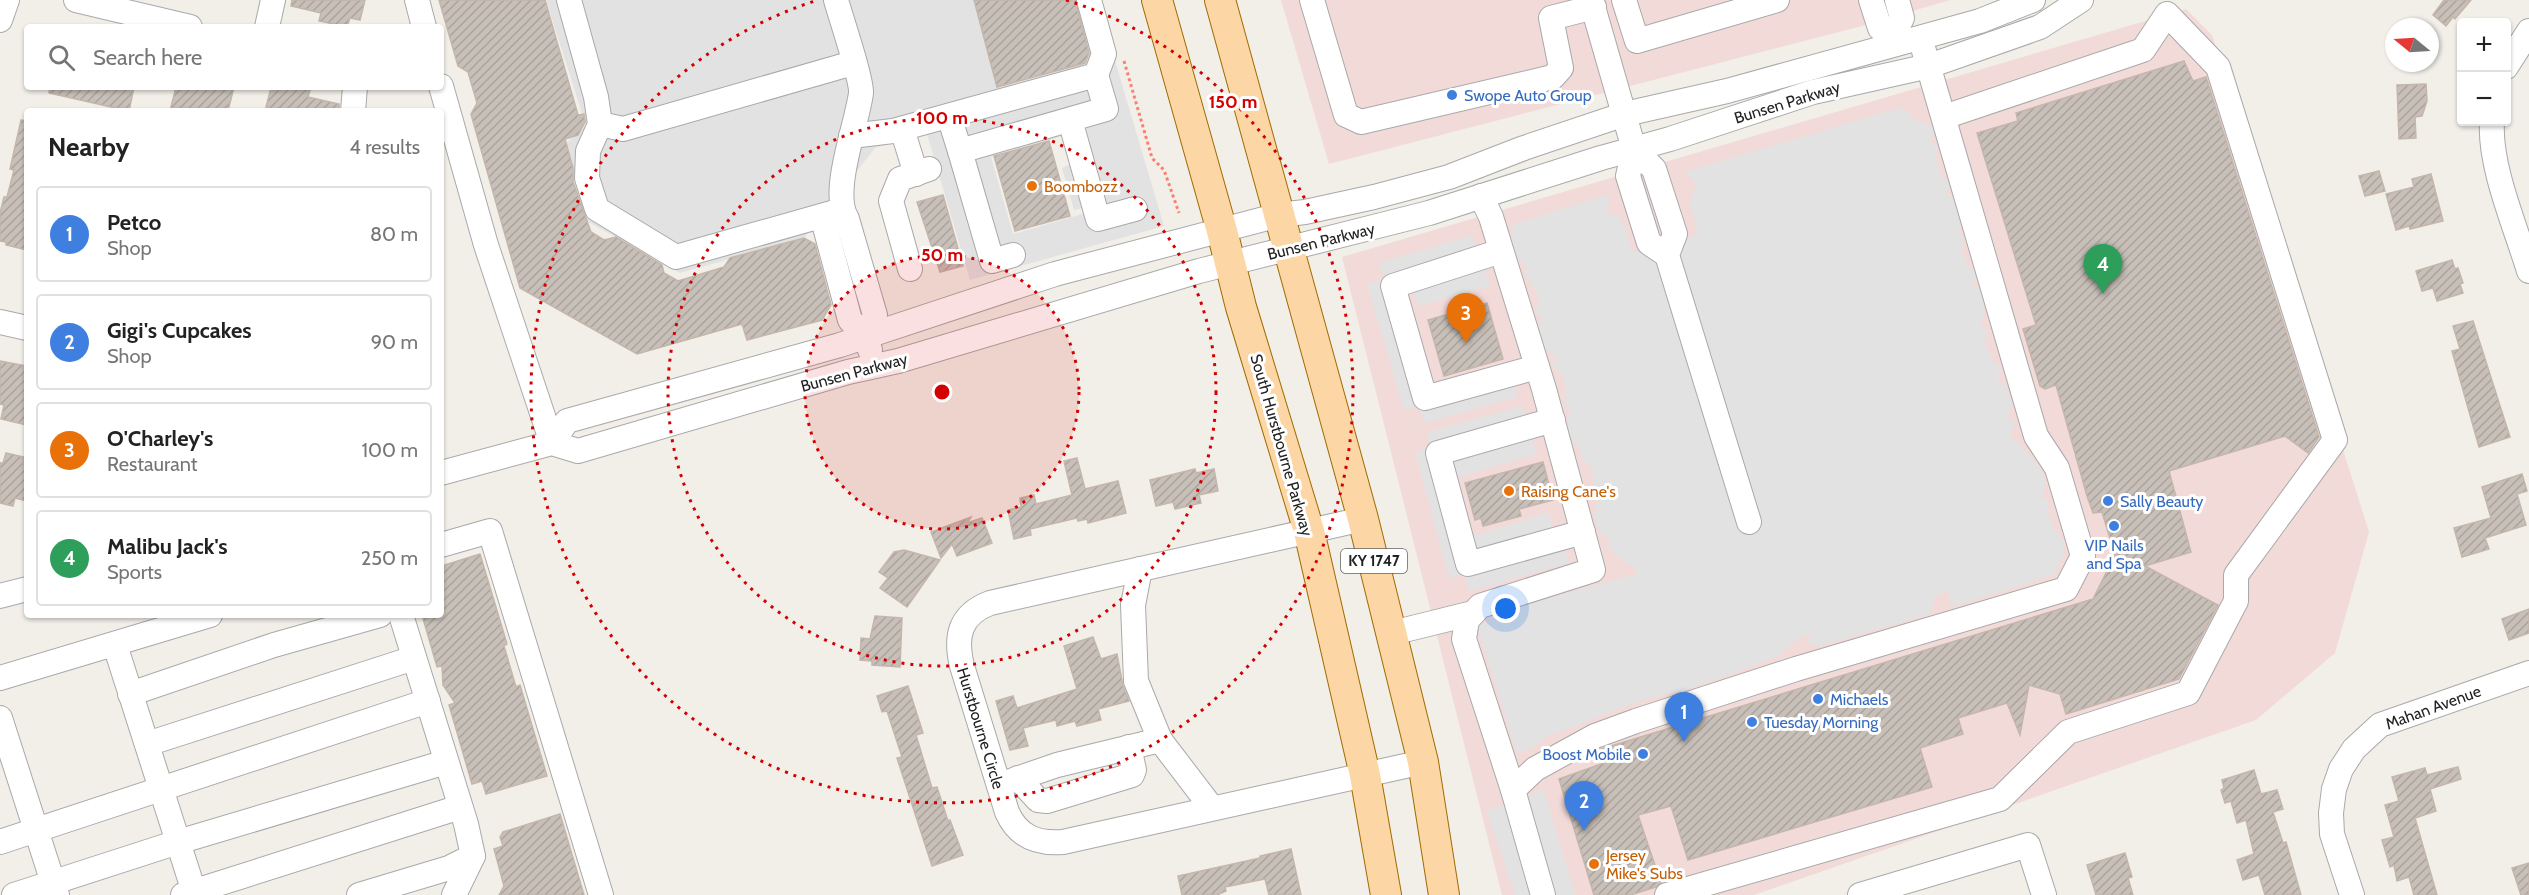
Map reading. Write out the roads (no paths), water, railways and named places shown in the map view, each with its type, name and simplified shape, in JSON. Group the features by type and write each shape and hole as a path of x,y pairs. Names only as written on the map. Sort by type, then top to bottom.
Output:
{"main road":[{"name":"South Hurstbourne Parkway","path":"1157,0 1230,263 1309,531 1365,775 1386,895"},
{"name":"KY 1747","path":"1220,0 1363,519 1392,633 1423,762 1444,895"}],"street":[{"path":"0,21 7,0"},
{"path":"76,0 177,24"},
{"path":"268,24 273,0"},
{"path":"417,0 423,24"},
{"path":"569,0 596,97 600,124 588,151 587,178 597,209 676,257 832,213 847,219 875,315 866,337 874,367"},
{"path":"832,213 844,171 861,91 836,0"},
{"path":"960,151 1106,109 1096,75 1104,54 1089,0"},
{"path":"1312,0 1346,115 1361,122 1552,77 1561,68 1551,18 1592,3 1634,149 1628,176 1649,243 1667,255 1749,522"},
{"path":"1624,0 1637,41 1777,0"},
{"path":"1513,790 1534,769 1595,736 1616,728 1690,702 2066,589 2083,556 2057,468 2037,436 1929,66 1904,37 1880,28 1871,0"},
{"path":"1897,0 1904,37"},
{"name":"Bunsen Parkway","path":"552,443 567,421 866,337 1055,274 1279,215 1305,212 1374,197 1449,177 1524,148 1625,114 1727,91 1904,37 1980,21 2033,0"},
{"name":"Bunsen Parkway","path":"444,472 552,443 578,451 1230,263 1429,213 1634,149 1670,140 1813,92 1929,66 2040,27 2082,0"},
{"path":"1667,895 2000,799 2068,732 2188,693 2236,601 2236,575 2335,440 2218,67 2167,14 2143,50 1944,117"},
{"path":"2511,59 2529,31"},
{"path":"600,124 623,129 853,63"},
{"path":"851,135 902,129 1096,75"},
{"path":"352,108 355,90"},
{"path":"442,90 486,246 552,443"},
{"path":"949,116 993,261 1013,255"},
{"path":"1070,120 1098,219 1135,209"},
{"path":"2492,126 2496,162 2529,272"},
{"path":"902,129 923,171 900,179 891,201 910,269"},
{"path":"1481,196 1501,251 1537,367 1593,570 1479,606 1467,620 1464,639 1513,790 1543,895"},
{"path":"1501,251 1393,286 1425,398 1537,367"},
{"path":"0,322 24,327"},
{"path":"1552,420 1438,453 1468,564 1583,532"},
{"name":"Hurstbourne Circle","path":"1363,519 990,603 980,607 966,620 960,633 958,648 1009,782 1011,821 1019,832 1033,840 1048,843 1063,842 1423,762"},
{"path":"444,544 490,531 601,895"},
{"path":"1140,569 1133,605 1136,681 1160,740 1212,808"},
{"path":"0,596 24,590"},
{"path":"1392,633 1473,613"},
{"path":"0,678 200,618"},
{"path":"130,694 274,645 369,618"},
{"path":"402,618 460,807 472,856 454,895"},
{"path":"115,645 178,842 191,894 460,807"},
{"path":"147,744 414,658"},
{"name":"Mahan Avenue","path":"2352,895 2332,834 2331,813 2334,789 2354,749 2380,725 2529,673"},
{"path":"0,842 428,701"},
{"path":"0,718 10,788 36,831 54,888"},
{"path":"1009,782 1057,765 1160,740"},
{"path":"1009,782 1038,800 1047,801 1132,775 1134,770 1129,747"},
{"path":"14,895 54,888 178,842 446,762"},
{"path":"1860,895 2028,845 2044,895"},
{"path":"359,895 449,868 472,856"}],"place":[{"name":"Swope Auto Group","path":"1452,95"},
{"name":"Boombozz","path":"1032,186"},
{"name":"Malibu Jack's","path":"2103,294"},
{"name":"O'Charley's","path":"1466,343"},
{"name":"Raising Cane's","path":"1509,491"},
{"name":"Sally Beauty","path":"2108,501"},
{"name":"VIP Nails and Spa","path":"2114,526"},
{"name":"Michaels","path":"1818,699"},
{"name":"Tuesday Morning","path":"1752,722"},
{"name":"Petco","path":"1684,742"},
{"name":"Boost Mobile","path":"1643,754"},
{"name":"Gigi's Cupcakes","path":"1584,831"},
{"name":"Jersey Mike's Subs","path":"1594,864"}]}
